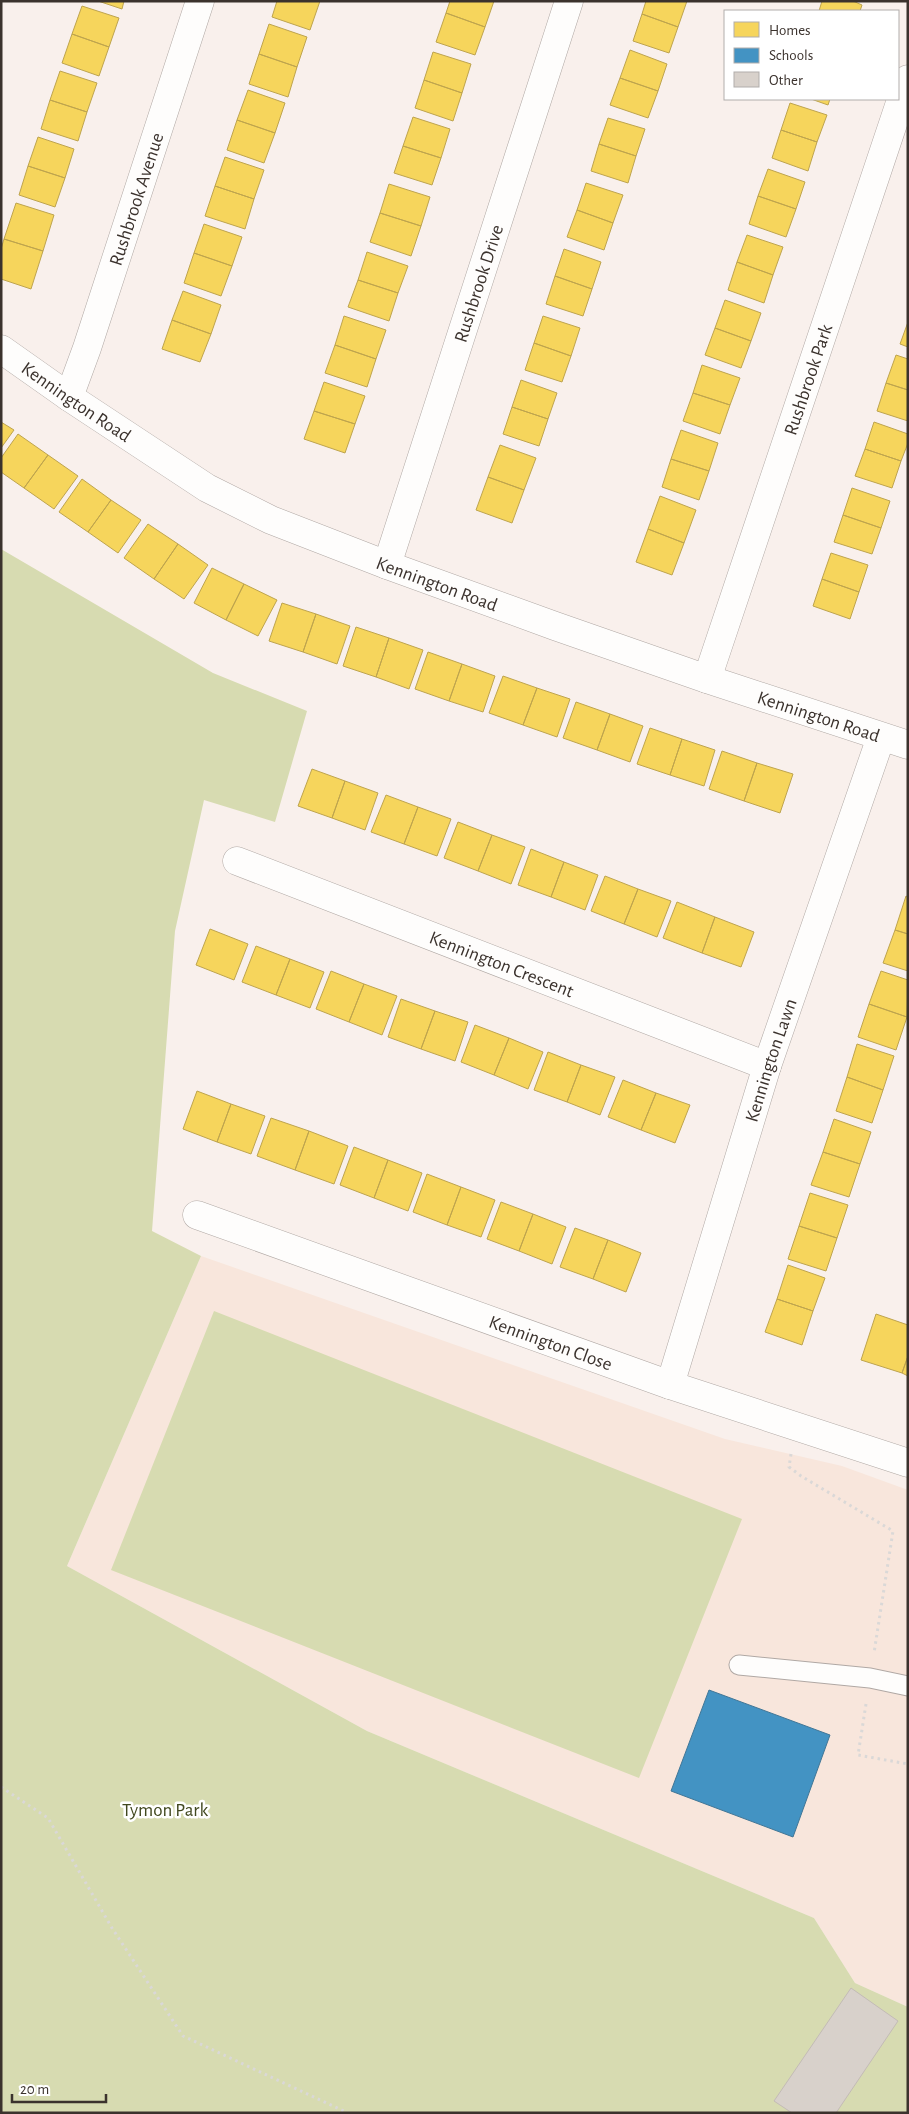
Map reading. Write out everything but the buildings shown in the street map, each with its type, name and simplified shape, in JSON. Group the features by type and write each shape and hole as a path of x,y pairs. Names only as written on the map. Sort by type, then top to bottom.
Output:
{"street":[{"name":"Rushbrook Avenue","path":"69,397 88,348 200,1"},
{"name":"Rushbrook Drive","path":"386,565 569,1"},
{"name":"Rushbrook Park","path":"707,679 908,79"},
{"name":"Kennington Road","path":"1,349 69,397 207,488 271,520 386,565 707,679 881,738 908,745"},
{"name":"Kennington Lawn","path":"670,1385 767,1066 881,738"},
{"name":"Kennington Crescent","path":"238,861 767,1066"},
{"name":"Kennington Close","path":"197,1215 670,1385 908,1463"}],"lane":[{"path":"739,1665 870,1678 908,1686"}],"path":[{"path":"792,1449 789,1467 893,1531 858,1755 908,1764"},
{"path":"1,1787 48,1818 112,1928 184,2036 348,2113"}],"shaded area":[{"path":"201,1256 725,1439 842,1466 908,1490 908,2007 855,1983 814,1918 367,1731 67,1566"}],"green space":[{"name":"Tymon Park","path":"1,549 213,673 307,711 275,822 204,800 175,931 152,1231 201,1256 67,1566 367,1731 814,1918 855,1983 908,2007 908,2113 1,2113"},
{"path":"214,1311 742,1519 639,1778 111,1570"}]}
